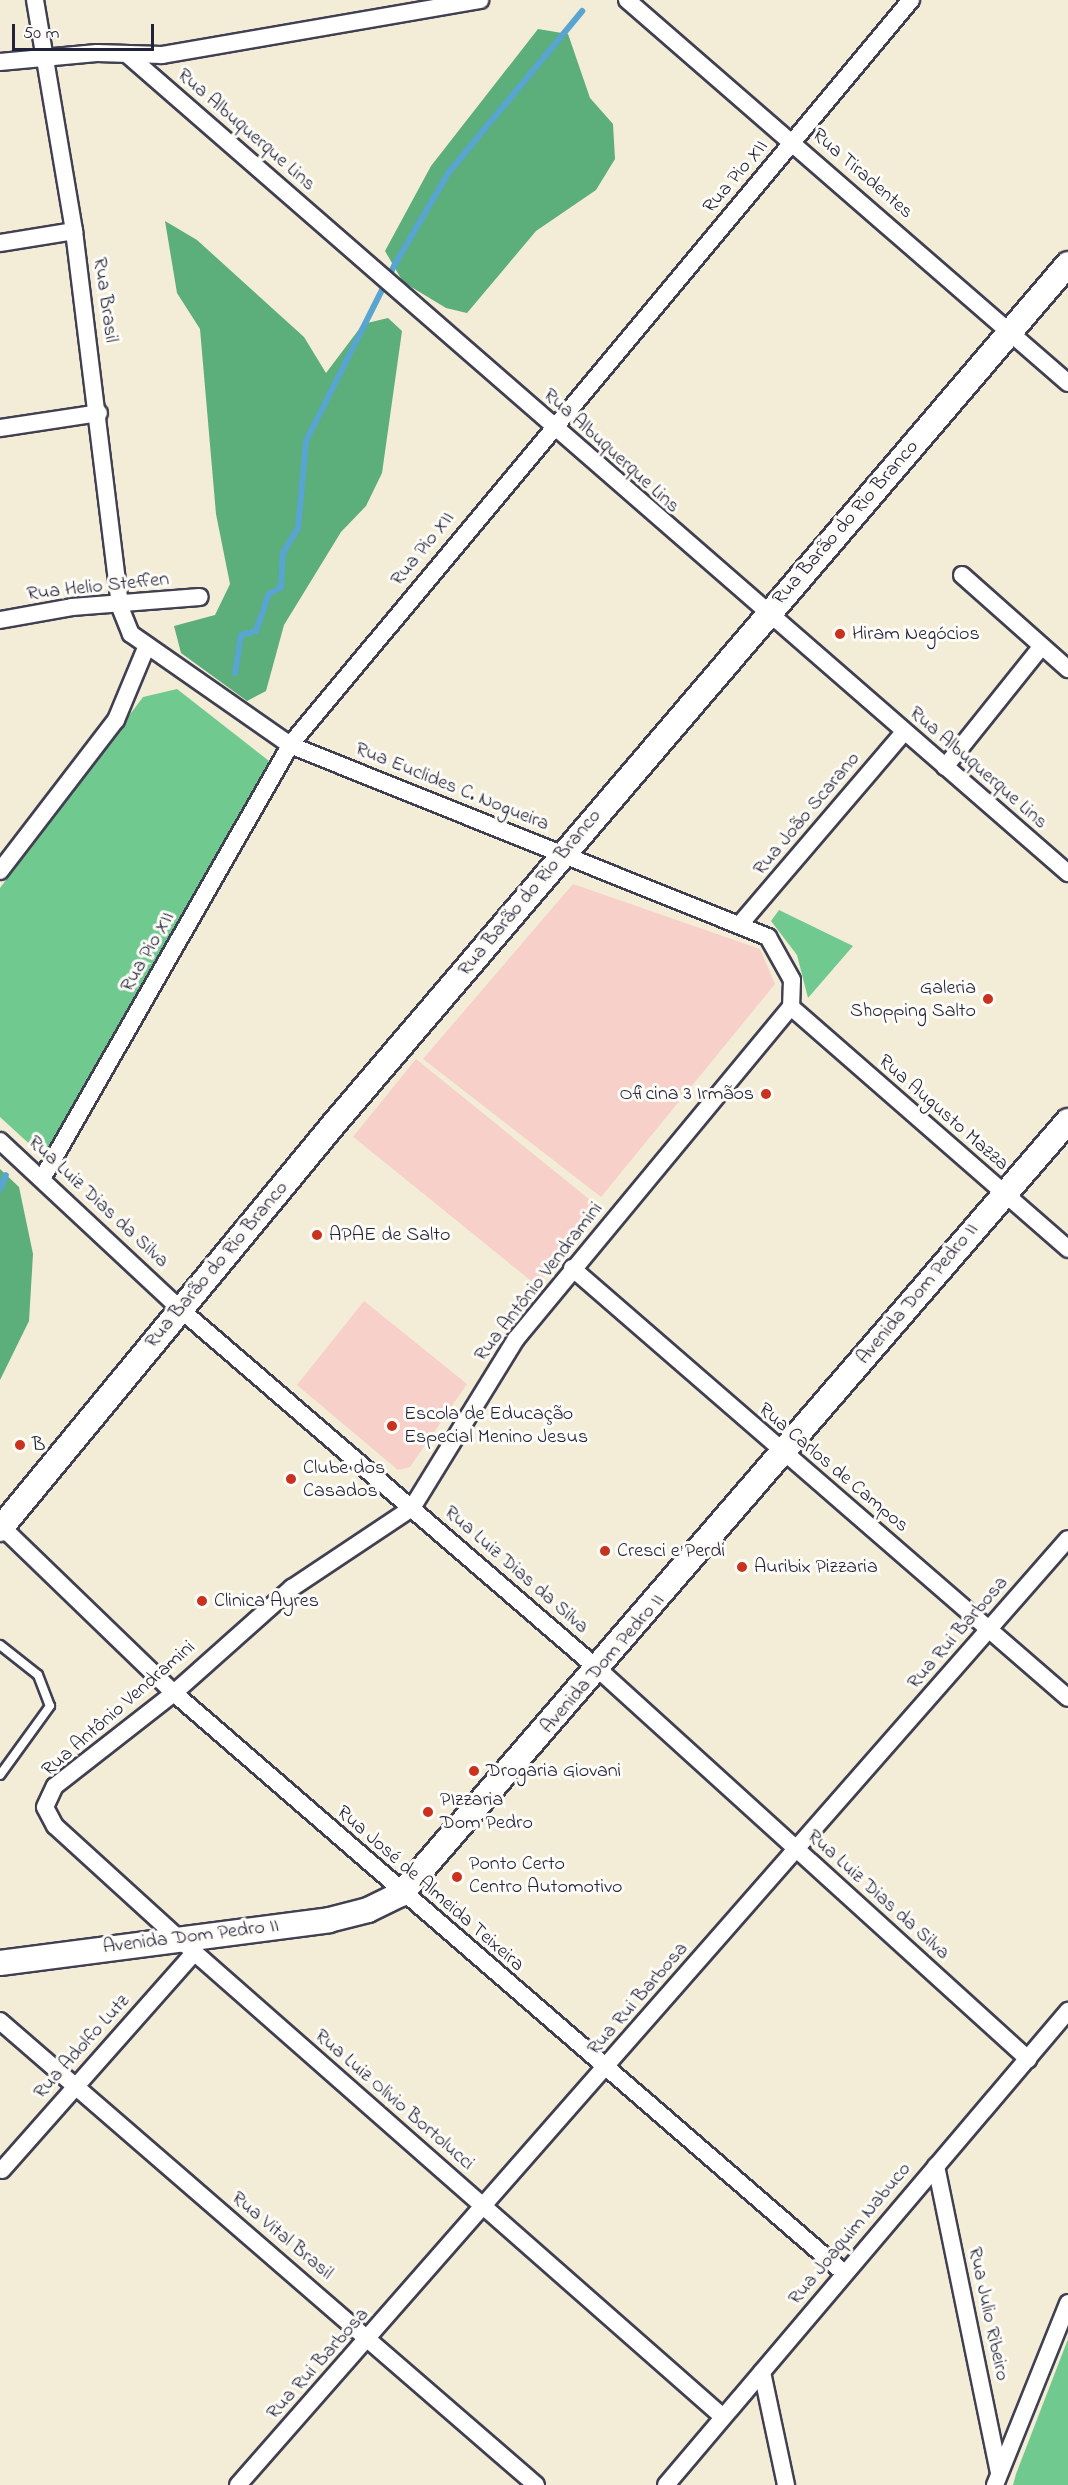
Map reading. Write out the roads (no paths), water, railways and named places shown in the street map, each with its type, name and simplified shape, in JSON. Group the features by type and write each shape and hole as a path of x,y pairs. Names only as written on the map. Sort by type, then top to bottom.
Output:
{"main road":[{"name":"Rua Barão do Rio Branco","path":"1,1527 180,1309 562,854 1068,264"},
{"name":"Avenida Dom Pedro II","path":"0,1963 186,1945 329,1920 368,1910 401,1894 783,1455 1003,1193 1068,1121"}],"street":[{"name":"Rua Brasil","path":"35,0 74,231 99,413 120,607"},
{"path":"0,62 44,57 129,56 280,37 480,0"},
{"name":"Rua Tiradentes","path":"627,0 1011,331 1068,383"},
{"name":"Rua Pio XII","path":"42,1177 290,745 551,426 911,0"},
{"name":"Rua Albuquerque Lins","path":"129,56 767,615 1068,873"},
{"path":"0,243 74,231"},
{"path":"0,428 99,413"},
{"path":"962,575 1068,669"},
{"name":"Rua Helio Steffen","path":"0,620 72,607 120,607 200,597"},
{"name":"Rua Euclides C. Nogueira","path":"120,607 131,634 146,648 290,745 741,923 768,937 784,959 792,980 791,1007"},
{"path":"945,767 1041,647"},
{"path":"0,871 116,720 146,648"},
{"name":"Rua João Scarano","path":"741,923 904,732"},
{"name":"Rua Augusto Mazza","path":"791,1007 1068,1250"},
{"name":"Rua Antônio Vendramini","path":"45,1807 55,1786 174,1693 292,1588 412,1508 516,1340 572,1268 791,1007"},
{"name":"Rua Luiz Dias da Silva","path":"0,1141 42,1177 180,1309 598,1669 1028,2059"},
{"name":"Rua Carlos de Campos","path":"572,1268 783,1455 990,1629 1068,1698"},
{"name":"Rua José de Almeida Teixeira","path":"1,1527 174,1693 401,1894 843,2272"},
{"name":"Rua Rui Barbosa","path":"245,2483 1068,1539"},
{"name":"Rua Luiz Olivio Bortolucci","path":"45,1807 55,1826 186,1945 723,2417"},
{"name":"Rua Adolfo Lutz","path":"2,2170 74,2087 186,1945"},
{"name":"Rua Joaquim Nabuco","path":"666,2485 843,2272 1068,2012"},
{"name":"Rua Vital Brasil","path":"0,2021 74,2087 370,2338 536,2485"},
{"name":"Rua Julio Ribeiro","path":"936,2166 997,2478"},
{"path":"997,2478 1068,2303"},
{"path":"762,2372 786,2485"}],"lane":[{"path":"0,1645 38,1675 50,1706 0,1775"}],"waterway":[{"path":"235,673 241,635 256,631 269,594 281,587 283,553 298,528 306,441 395,264 449,172 582,11"},
{"path":"0,1189 6,1175"}],"place":[{"name":"Hiram Negócios","path":"840,634"},
{"name":"Galeria Shopping Salto","path":"988,999"},
{"name":"Oficina 3 Irmãos","path":"766,1094"},
{"name":"APAE de Salto","path":"317,1235"},
{"name":"Escola de Educação Especial Menino Jesus","path":"392,1426"},
{"name":"B","path":"20,1445"},
{"name":"Clube dos Casados","path":"291,1479"},
{"name":"Cresci e Perdi","path":"605,1551"},
{"name":"Auribix Pizzaria","path":"742,1567"},
{"name":"Clinica Ayres","path":"202,1601"},
{"name":"Drogaria Giovani","path":"474,1771"},
{"name":"PIzzaria Dom Pedro","path":"428,1812"},
{"name":"Ponto Certo Centro Automotivo","path":"457,1877"}]}
